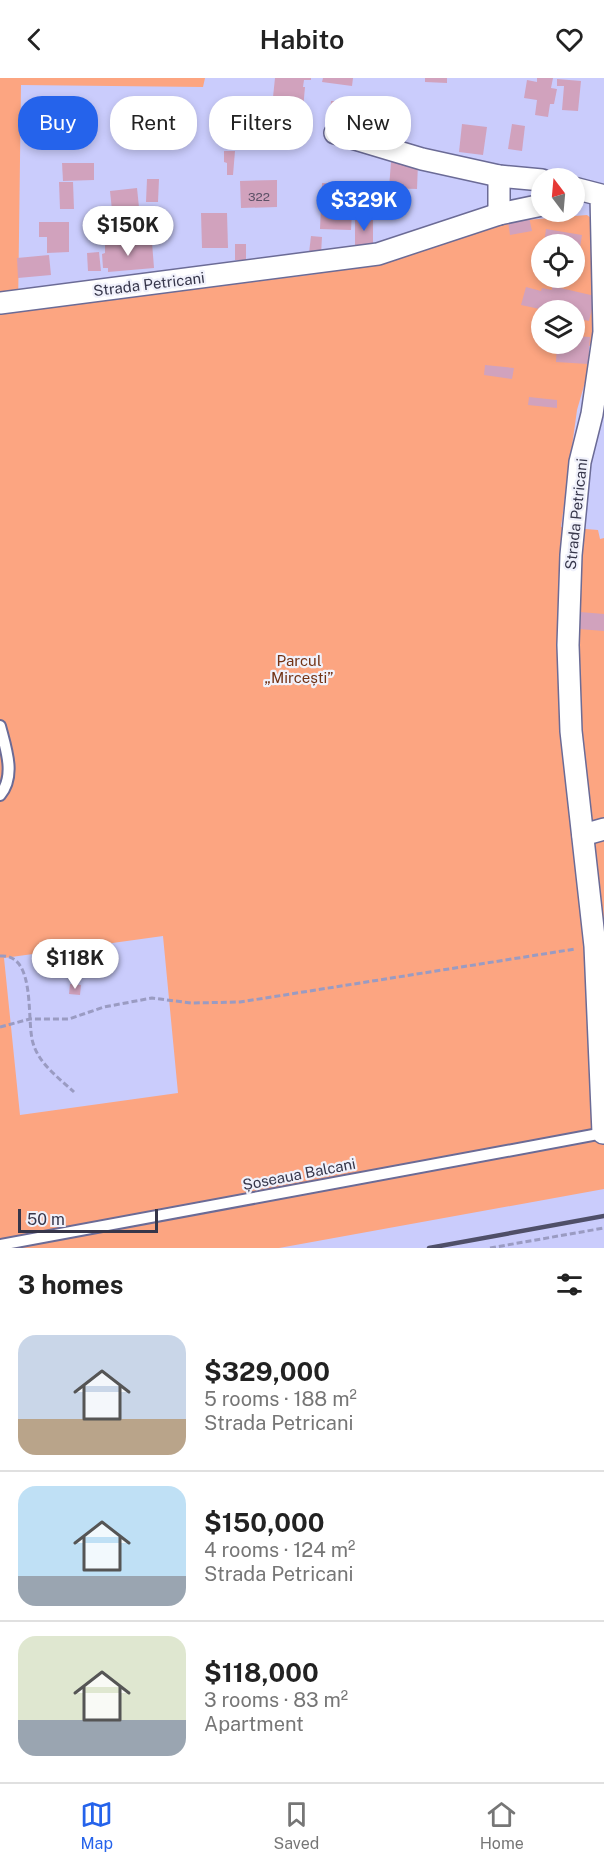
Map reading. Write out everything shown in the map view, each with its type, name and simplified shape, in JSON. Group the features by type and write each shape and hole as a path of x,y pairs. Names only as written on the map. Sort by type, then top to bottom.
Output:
{"street":[{"path":"392,150 499,176 531,179"},
{"path":"499,176 499,214"},
{"path":"585,191 602,195"},
{"path":"585,198 602,195"},
{"name":"Strada Petricani","path":"602,195 604,332 592,414 580,462 571,555 568,645 571,731 595,946 604,1133"},
{"name":"Strada Petricani","path":"0,303 378,254 499,214 531,208"},
{"path":"583,835 604,829"}],"lane":[{"path":"0,726 9,761 7,787 0,795"},
{"name":"Șoseaua Balcani","path":"0,1245 604,1133"}],"path":[{"path":"0,1027 30,1019 69,1019 104,1006 152,998 191,1003 240,1002 595,946"},
{"path":"0,956 14,959 24,973 28,987 33,1043 43,1062 74,1092"},
{"path":"490,1248 604,1228"}],"green space":[{"name":"Parcul „Mircești”","path":"0,78 205,78 203,87 21,85 21,96 18,96 18,150 20,150 18,311 316,274 501,222 531,220 531,222 585,222 585,215 587,215 596,222 597,326 593,341 588,348 590,365 577,410 561,527 598,530 600,539 604,538 604,1189 279,1248 0,1248","holes":["163,936 178,1093 20,1115 4,958"]}],"building":[{"path":"275,78 311,78 311,80 304,80 304,96 273,96"},
{"path":"323,78 353,78 352,86 322,82"},
{"path":"425,78 447,78 447,83 425,82"},
{"path":"537,78 553,78 551,88 557,89 554,104 550,104 548,117 535,115 537,100 524,98 527,80 537,82"},
{"path":"557,79 581,81 578,111 562,110 564,86 557,86"},
{"path":"462,124 487,127 483,155 459,152"},
{"path":"512,124 525,126 522,151 508,149"},
{"path":"224,151 235,151 233,175 227,175"},
{"path":"391,162 418,163 417,189 389,188"},
{"path":"62,163 94,163 94,180 63,181"},
{"path":"147,179 159,179 158,202 146,202"},
{"path":"277,180 277,207 241,208 240,181"},
{"path":"59,182 73,182 74,209 60,209"},
{"path":"322,183 364,184 363,197 347,197 346,211 352,212 351,230 320,229"},
{"path":"137,188 140,217 113,220 110,191"},
{"path":"355,201 369,202 369,214 355,214"},
{"path":"201,213 227,213 228,248 202,248"},
{"path":"355,217 373,218 373,247 355,246"},
{"path":"529,217 532,231 510,235 508,221"},
{"path":"39,222 69,222 69,252 47,253 47,237 39,237"},
{"path":"546,229 576,234 545,234"},
{"path":"311,236 322,237 321,254 309,253"},
{"path":"152,242 154,268 108,272 108,268 103,268 102,254 105,253 105,245"},
{"path":"235,244 246,244 246,260 235,260"},
{"path":"99,252 101,271 88,271 87,253"},
{"path":"49,255 51,275 18,278 17,258"},
{"path":"526,287 541,291 542,288 552,290 552,288 561,288 595,296 589,321 585,320 585,300 531,300 531,307 521,305"},
{"path":"585,337 590,337 588,364 556,362 556,354 585,354"},
{"path":"485,365 514,368 512,379 484,375"},
{"path":"529,397 557,400 557,408 528,405"},
{"path":"580,612 604,614 604,631 579,629"},
{"path":"70,984 81,985 80,995 69,994"}],"railway":[{"path":"429,1248 604,1216"}]}
